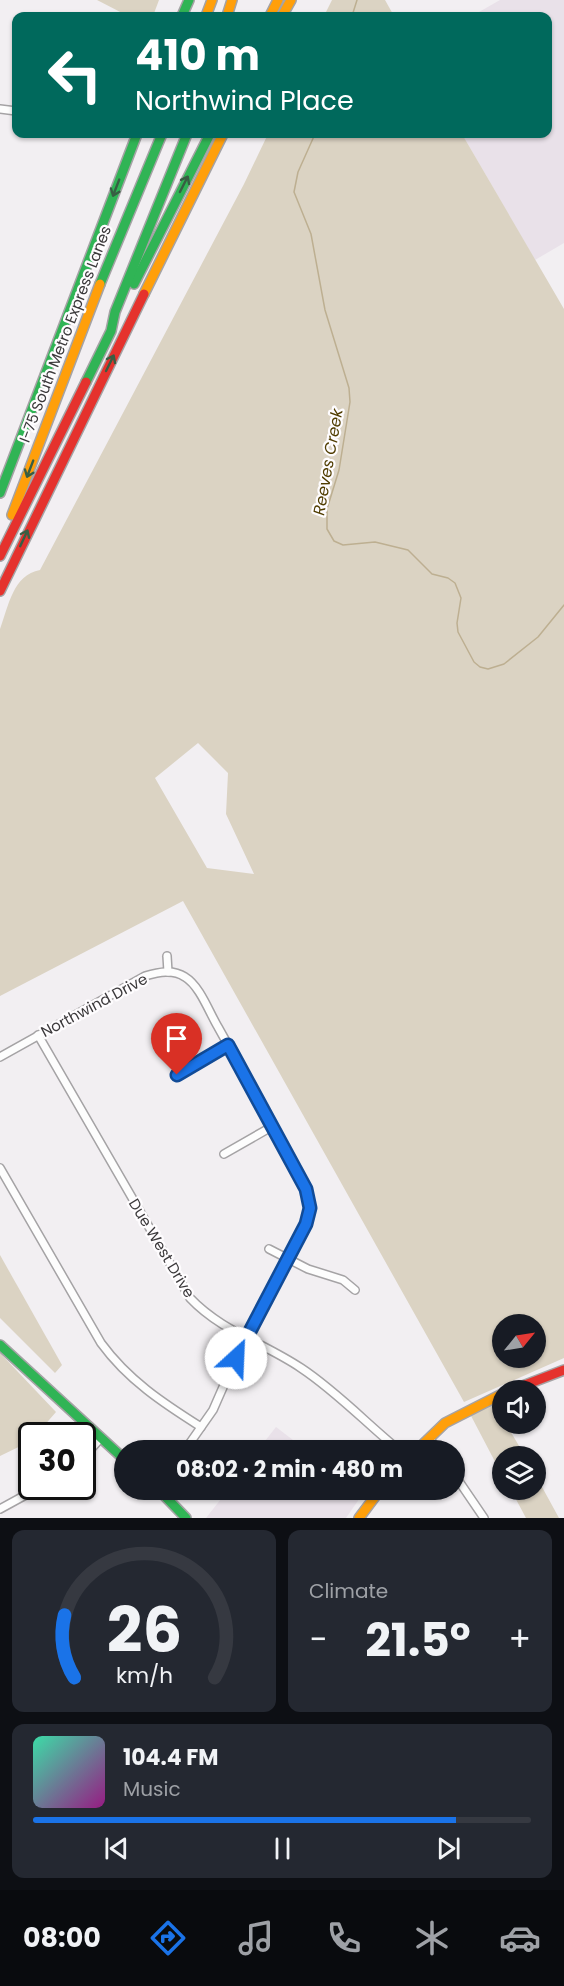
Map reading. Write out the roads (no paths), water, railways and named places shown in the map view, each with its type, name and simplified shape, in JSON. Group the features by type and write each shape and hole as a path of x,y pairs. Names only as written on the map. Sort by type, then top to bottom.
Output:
{"main road":[{"path":"0,493 135,138"},
{"path":"118,238 154,138"},
{"name":"I-75 South Metro Express Lanes","path":"0,547 118,238 160,138"},
{"name":"I-75 South Metro Express Lanes","path":"0,556 111,331 115,312 185,138"},
{"path":"111,331 208,138"},
{"path":"0,591 221,138"},
{"path":"0,1345 114,1450"},
{"path":"538,1380 564,1370"},
{"path":"429,1438 446,1423 492,1399"},
{"path":"169,1500 186,1518"},
{"path":"360,1518 373,1500"}],"street":[{"path":"168,956 168,972"},
{"name":"Northwind Drive","path":"0,1057 145,976 160,971 186,977 195,986 306,1189 310,1208 306,1224 289,1261 245,1337 221,1394 192,1440"},
{"name":"Due West Drive","path":"38,1035 190,1298 202,1311 224,1327 302,1368 387,1440"},
{"path":"177,1075 228,1045"},
{"path":"224,1154 273,1126"},
{"path":"0,1168 101,1343 116,1364 131,1379 162,1402 201,1427"},
{"path":"269,1249 289,1261 343,1280 355,1290"},
{"path":"96,1444 101,1438"},
{"path":"465,1490 484,1518"},
{"path":"0,1509 18,1499"}],"waterway":[{"name":"Reeves Creek","path":"353,12 357,0"},
{"name":"Reeves Creek","path":"313,138 298,172 294,192 311,234 325,310 349,388 350,402 339,470 327,509 327,529 334,541 343,545 375,542 408,550 432,574 448,578 455,583 461,598 458,632 474,662 480,667 488,669 504,664 538,637 564,605"}]}
